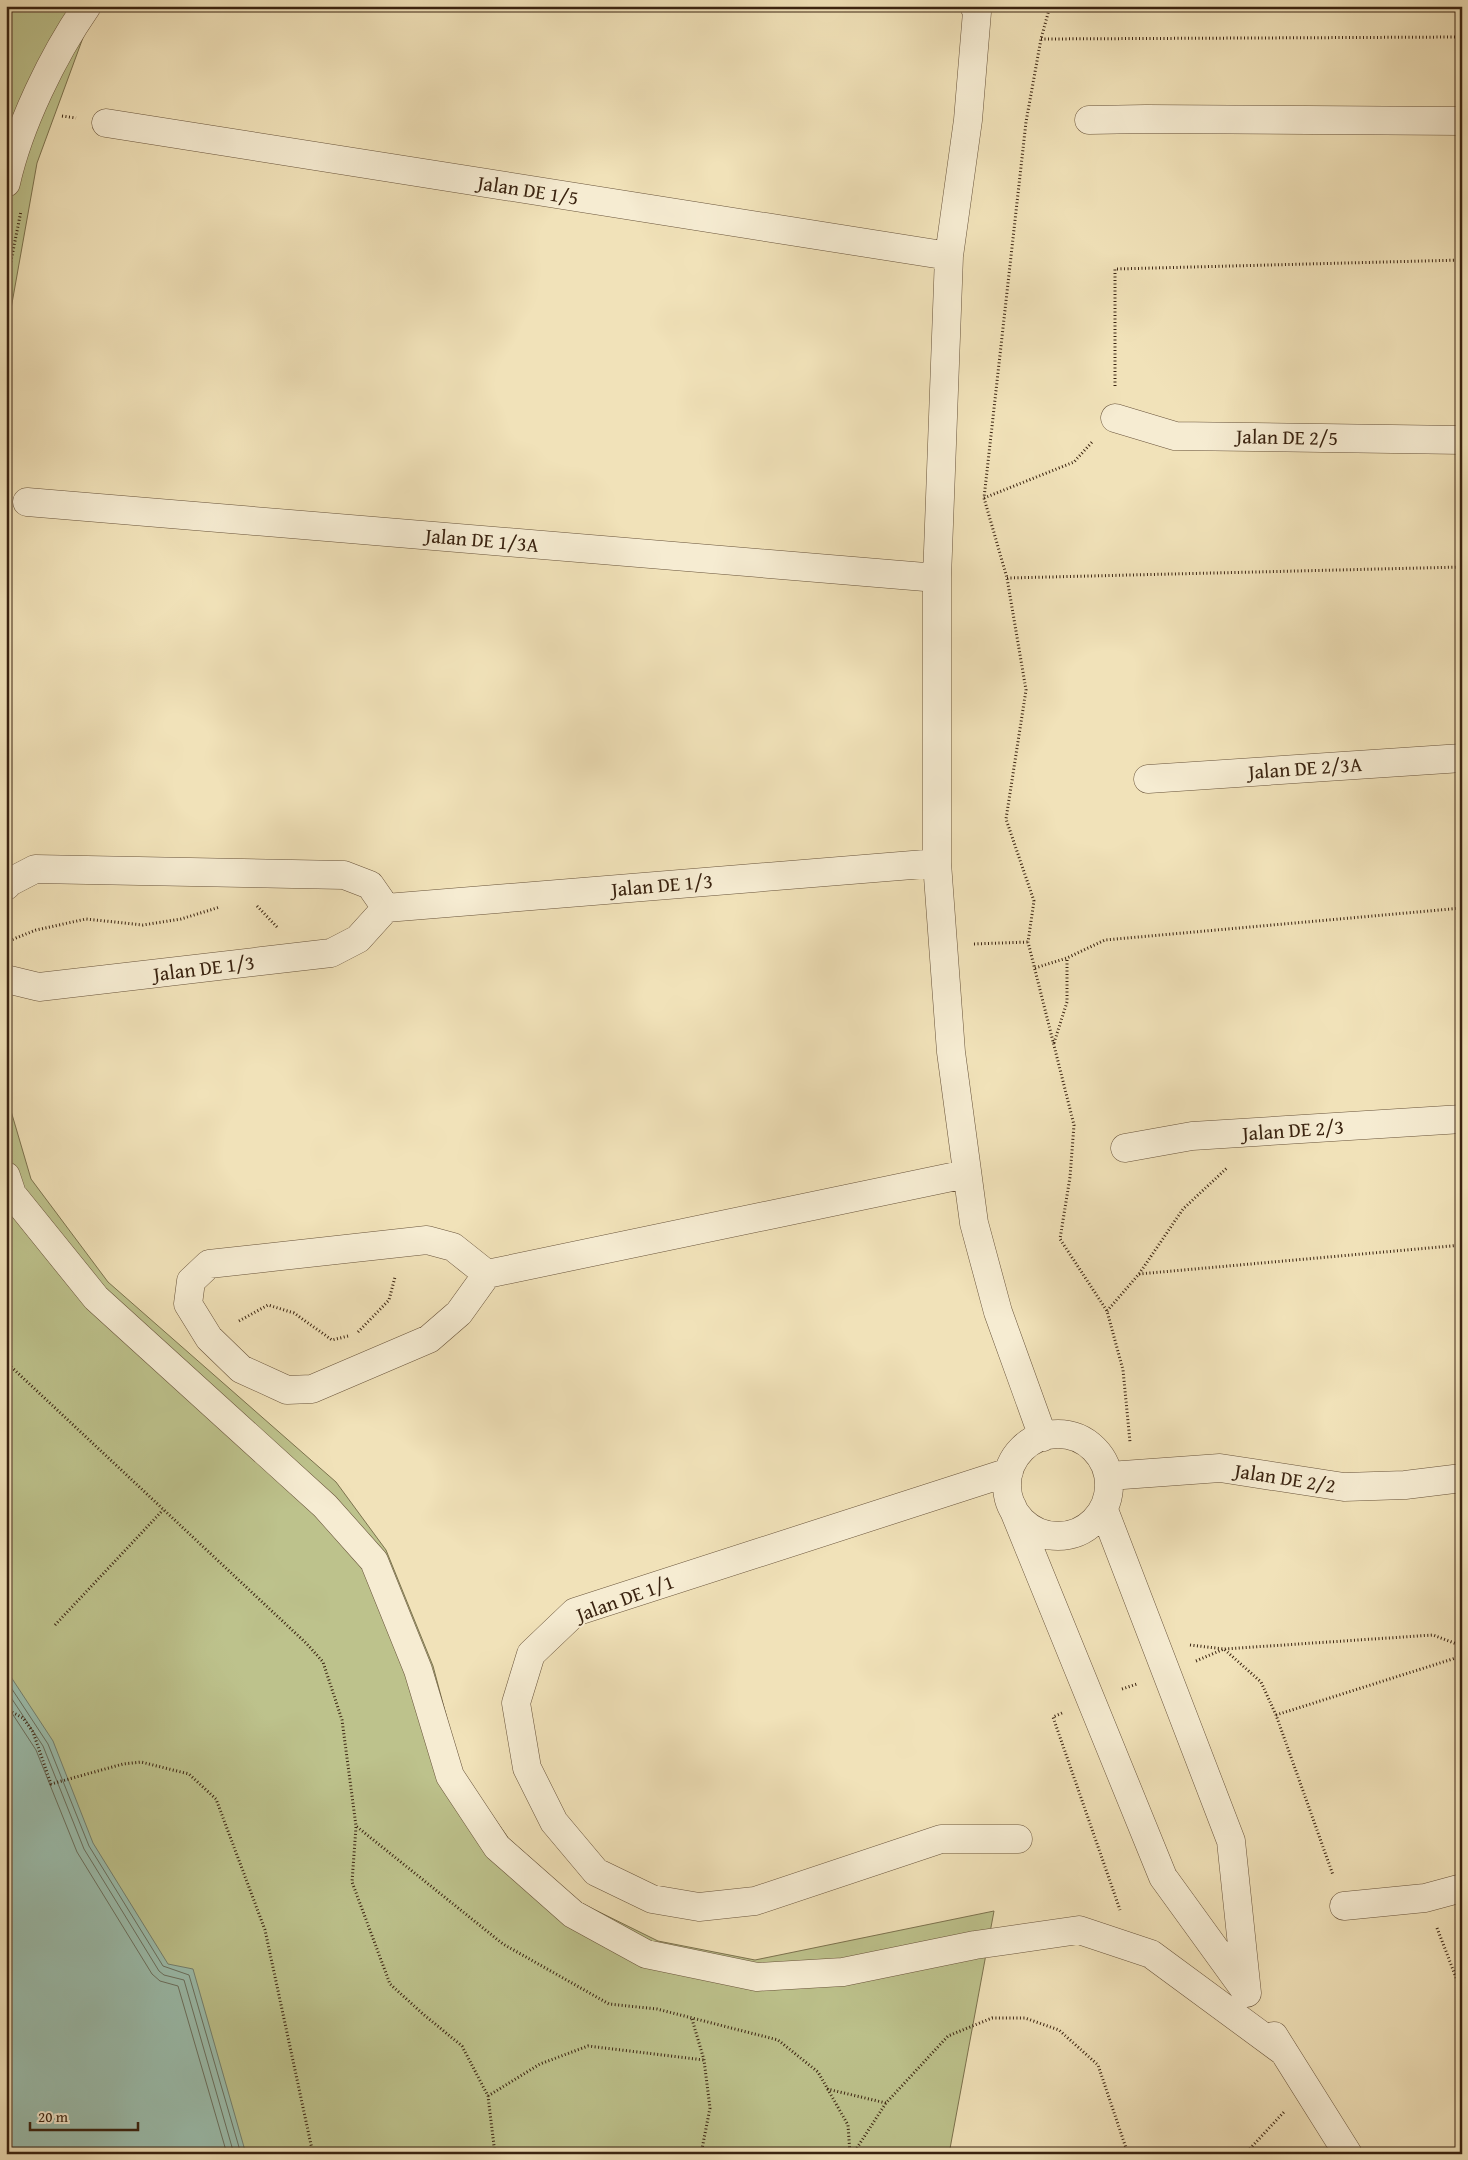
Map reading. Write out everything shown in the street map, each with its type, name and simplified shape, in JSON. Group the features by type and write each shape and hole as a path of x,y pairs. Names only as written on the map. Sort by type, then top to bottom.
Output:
{"street":[{"path":"6,183 12,157 28,114 72,28 87,6"},
{"path":"974,6 977,12 968,120 949,256 937,578 938,863 952,1052 966,1174 974,1223 998,1312 1043,1437"},
{"path":"1089,120 1462,121"},
{"name":"Jalan DE 1/5","path":"106,124 949,256"},
{"name":"Jalan DE 2/5","path":"1115,418 1175,436 1462,440"},
{"name":"Jalan DE 1/3A","path":"27,502 937,578"},
{"name":"Jalan DE 2/3A","path":"1148,779 1462,758"},
{"name":"Jalan DE 1/3","path":"6,979 39,987 331,953 358,939 386,908 938,863"},
{"path":"6,886 35,869 344,875 370,885 386,908"},
{"name":"Jalan DE 2/3","path":"1125,1148 1192,1136 1462,1119"},
{"path":"487,1274 453,1247 427,1240 404,1242 208,1264 191,1281 188,1304 209,1338 241,1369 287,1390 312,1389 429,1339 459,1313 487,1274 966,1174"},
{"path":"6,1176 12,1194 96,1298 326,1506 374,1561 418,1670 450,1776 497,1847 573,1914 646,1954 757,1976 844,1972 975,1945 1079,1930 1151,1954 1284,2052"},
{"path":"1012,1506 1020,1520 1034,1530 1048,1535 1064,1536 1080,1532 1093,1523 1104,1510 1109,1493 1121,1475 1091,1447 1077,1438 1060,1434 1043,1437 1028,1444 1016,1457 1009,1472 1008,1489 1012,1506 1163,1877 1247,1992 1348,2154"},
{"name":"Jalan DE 2/2","path":"1121,1475 1220,1468 1344,1487 1405,1485 1462,1478"},
{"name":"Jalan DE 1/1","path":"1009,1472 575,1612 531,1654 516,1703 527,1768 554,1822 596,1872 652,1900 699,1907 755,1901 941,1839 1018,1840"},
{"path":"1104,1510 1231,1840 1247,1992"},
{"path":"1344,1906 1425,1898 1462,1888"}],"path":[{"path":"1050,6 1041,39 1026,122 984,498 1007,578 1026,690 1006,819 1034,902 1028,942 1074,1125 1070,1176 1060,1239 1107,1312 1123,1370 1121,1475"},
{"path":"1041,39 1462,37"},
{"path":"984,498 1074,462 1115,418 1115,269 1462,260"},
{"path":"1007,578 1462,567"},
{"path":"254,903 307,956"},
{"path":"6,942 36,930 86,919 143,925 181,919 229,906"},
{"path":"1035,968 1067,958 1104,940 1462,908"},
{"path":"945,944 1028,942"},
{"path":"1053,1045 1067,1002 1067,958"},
{"path":"1107,1312 1139,1274 1183,1210 1262,1133"},
{"path":"209,1338 268,1305 294,1313 332,1340 358,1333 389,1300 404,1242"},
{"path":"1139,1274 1462,1245"},
{"path":"6,1362 307,1644"},
{"path":"55,1625 163,1510"},
{"path":"1155,1642 1224,1649 1433,1635 1462,1646"},
{"path":"1276,1715 1462,1656"},
{"path":"6,1709 23,1718 33,1732 51,1784 123,1764 141,1762 189,1774 216,1799 265,1930 313,2154"},
{"path":"356,1826 352,1882 390,1984 462,2046 488,2096 495,2154"},
{"path":"1425,1898 1462,1993"},
{"path":"692,2018 704,2060 710,2108 700,2154"},
{"path":"853,2154 886,2103 948,2036 992,2018 1024,2018 1059,2030 1098,2065 1128,2154"},
{"path":"488,2096 540,2064 588,2046 704,2060"},
{"path":"1245,2154 1307,2088"},
{"path":"827,2089 886,2103"}],"green space":[{"path":"6,6 101,6 88,24 37,163 6,337"},
{"path":"6,1094 31,1179 108,1282 336,1482 386,1550 433,1666 461,1771 509,1839 581,1903 658,1941 755,1960 994,1911 949,2154 6,2154"}],"water":[{"path":"6,1674 11,1677 53,1741 93,1843 168,1964 193,1969 246,2154 6,2154"}]}
